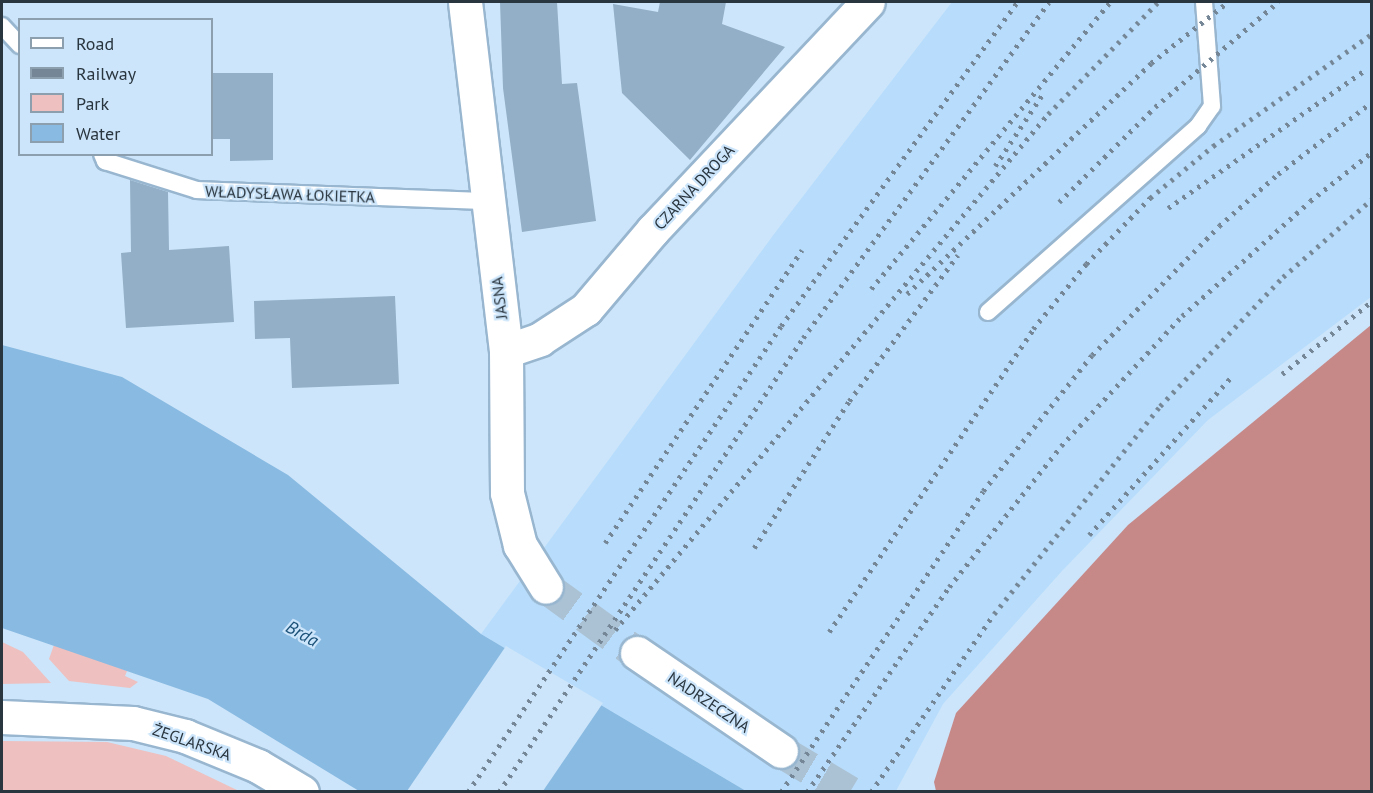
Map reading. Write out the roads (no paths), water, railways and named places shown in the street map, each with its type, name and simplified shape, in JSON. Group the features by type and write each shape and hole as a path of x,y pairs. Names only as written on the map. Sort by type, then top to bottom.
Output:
{"street":[{"name":"JASNA","path":"465,2 506,351 510,513 520,546 546,587"},
{"name":"CZARNA DROGA","path":"506,351 540,339 586,309 653,230 868,2"},
{"name":"NADRZECZNA","path":"637,653 781,751"},
{"name":"ŻEGLARSKA","path":"2,717 132,723 185,736 258,766 302,792"}],"lane":[{"path":"988,312 1198,126 1212,106 1204,2"},
{"path":"2,26 18,43"},
{"name":"WŁADYSŁAWA ŁOKIETKA","path":"103,156 105,161 196,190 488,201"}],"water":[{"name":"Brda","path":"2,345 122,377 288,475 481,634 746,791 359,791 208,699 2,628"}],"tunnel":[{"path":"546,587 637,653"},
{"path":"781,751 850,792"}],"railway":[{"path":"468,792 781,326 1017,2"},
{"path":"499,792 803,338 1049,2"},
{"path":"871,289 1110,2"},
{"path":"615,630 1048,114 1158,2"},
{"path":"907,294 1151,63 1228,2"},
{"path":"1059,202 1155,107 1278,2"},
{"path":"829,632 1033,329 1086,264 1150,198 1213,146 1372,34"},
{"path":"1168,208 1364,71"},
{"path":"995,166 1042,95"},
{"path":"781,792 983,491 1092,355 1219,226 1278,174 1372,102"},
{"path":"807,792 949,587 1061,446 1182,316 1310,201 1372,152"},
{"path":"871,792 994,614 1160,406 1283,277 1372,199"},
{"path":"605,543 802,250"},
{"path":"754,548 849,401 958,255"},
{"path":"1282,374 1372,301"},
{"path":"1089,535 1233,375"}]}
